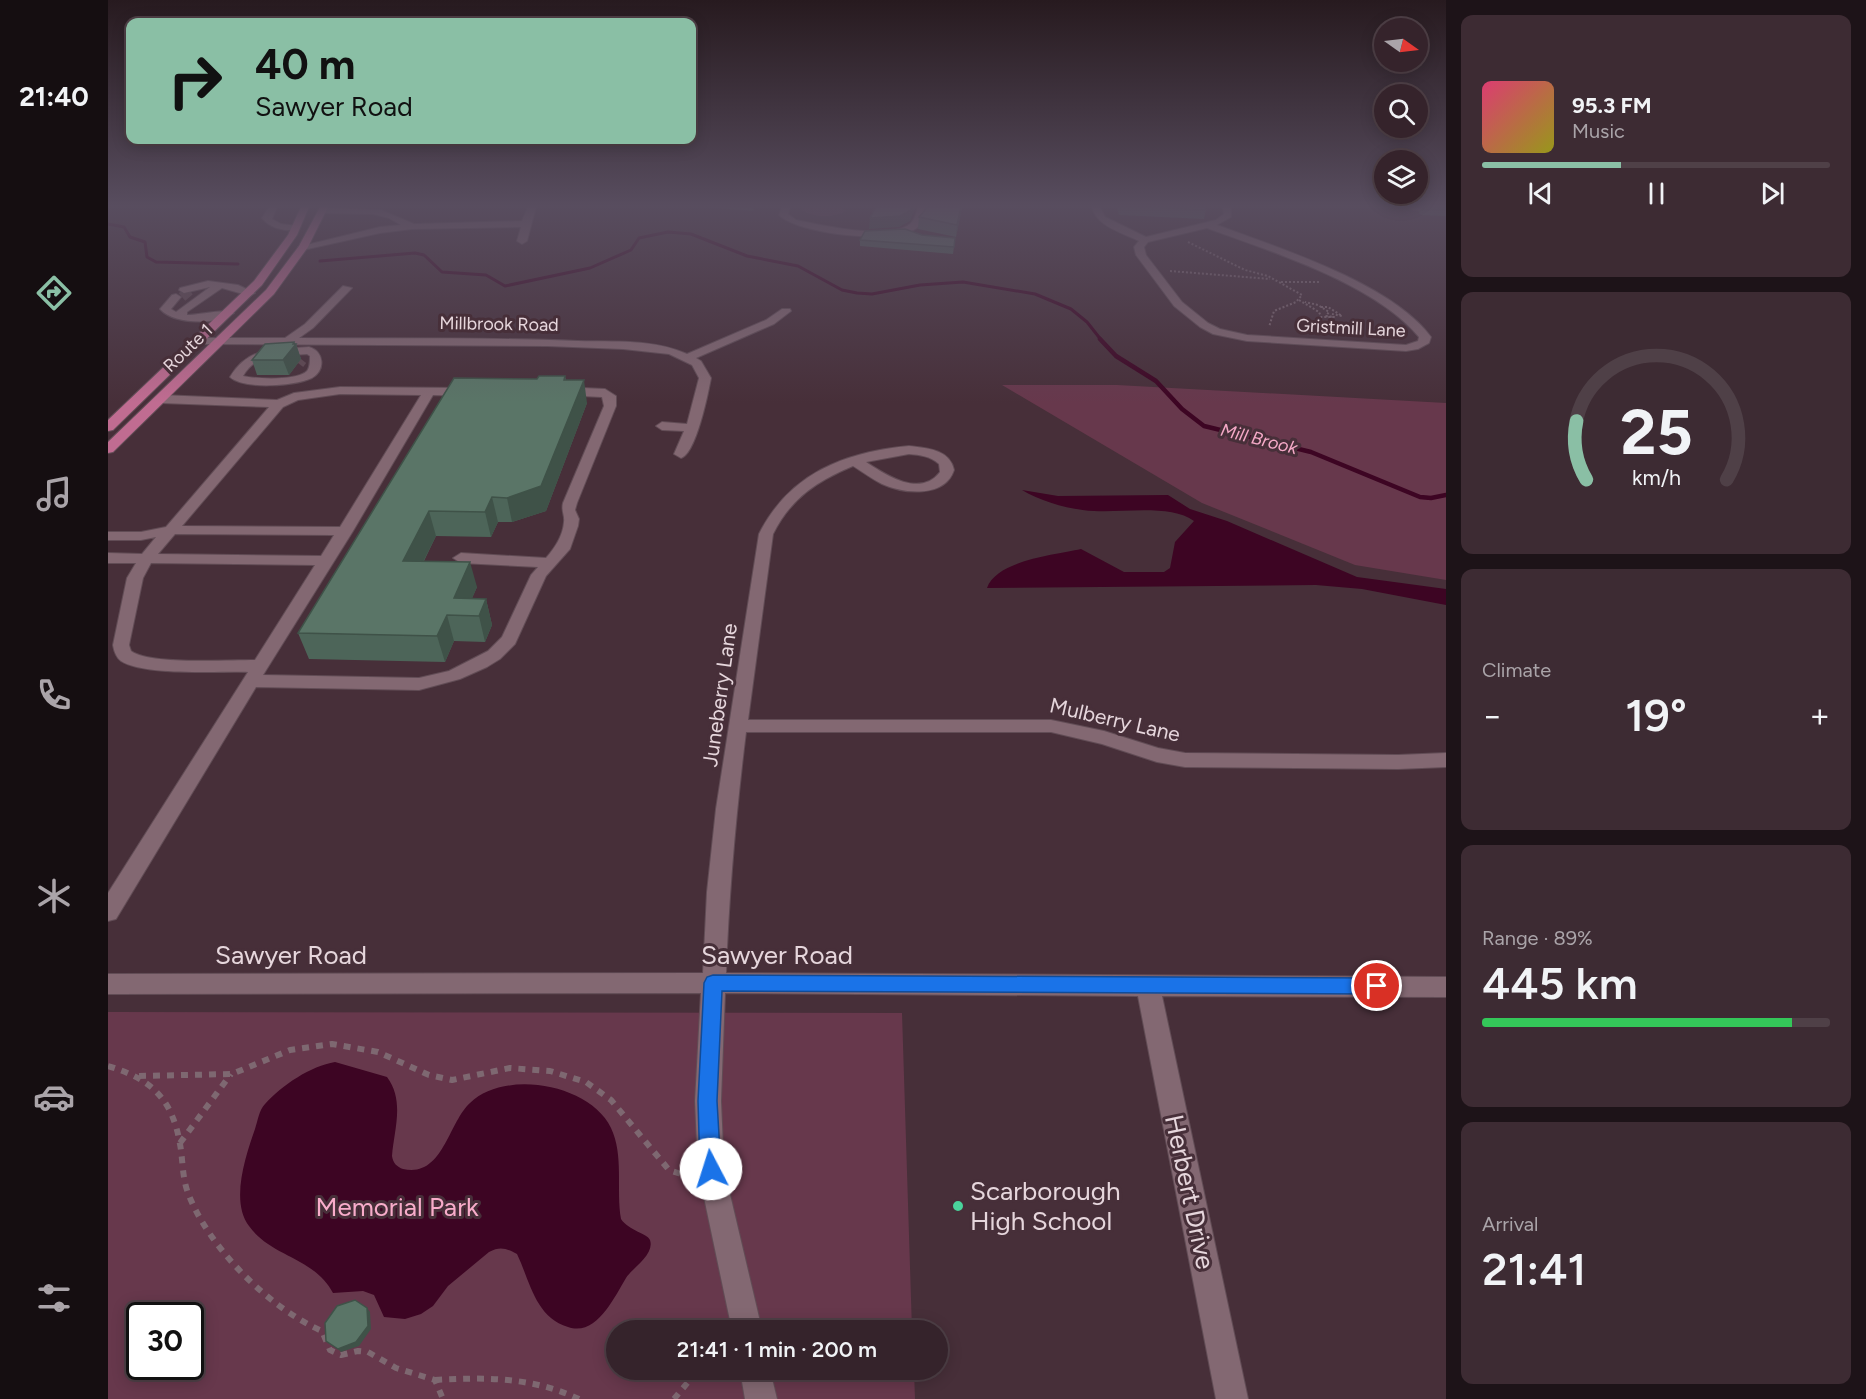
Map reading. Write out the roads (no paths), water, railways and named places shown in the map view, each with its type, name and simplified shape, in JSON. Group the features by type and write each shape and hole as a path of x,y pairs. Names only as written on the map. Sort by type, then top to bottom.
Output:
{"main road":[{"name":"Route 1","path":"108,427 250,293 267,272"},
{"name":"Route 1","path":"108,449 221,341 270,292 285,272"}],"street":[{"name":"Gristmill Lane","path":"1154,272 1178,304 1204,325 1217,332 1247,338 1392,347 1414,347 1425,340 1422,333 1407,319 1354,283 1330,272"},
{"path":"176,316 214,285"},
{"path":"229,312 206,317 176,316 165,309 186,293 214,285 233,286 250,293"},
{"path":"288,341 309,326 347,288"},
{"path":"681,454 692,428 703,393 705,378 701,367 689,357 770,322 786,311"},
{"name":"Millbrook Road","path":"200,341 288,341 303,357 623,346 663,350 689,357"},
{"path":"260,355 303,357 316,355 317,360 311,373 301,378 247,381 238,378 236,374 248,361 260,355"},
{"path":"236,374 245,378 285,378 299,375 305,371 309,359 303,357"},
{"path":"285,378 298,372 303,357"},
{"path":"487,392 318,391 294,395 279,404 145,560 135,578 115,653 152,663 254,673 419,684 454,675 481,663 503,647 514,631 539,575 562,549 571,526 572,519 568,510 570,503 611,399 607,394 600,393 544,391"},
{"path":"108,912 254,673 324,561 346,531 428,393"},
{"path":"161,399 279,404"},
{"path":"662,426 692,428"},
{"name":"Juneberry Lane","path":"745,1320 711,1169 708,1101 713,983 725,821 766,534 781,507 793,494 824,474 856,462"},
{"path":"108,536 141,536 171,530 346,531"},
{"path":"108,558 324,561"},
{"path":"461,558 548,563"},
{"name":"Mulberry Lane","path":"738,726 1026,724 1078,731 1157,755 1185,760 1375,762 1446,760"},
{"name":"Sawyer Road","path":"108,984 713,983 1446,987"},
{"name":"Herbert Drive","path":"1148,985 1232,1399"},
{"path":"757,1380 761,1399"}],"waterway":[{"name":"Mill Brook","path":"446,272 486,275 505,286 570,272"},
{"name":"Mill Brook","path":"810,272 842,290 857,293 872,294 920,285 963,282 1035,294 1071,309 1087,322 1102,341"},
{"name":"Mill Brook","path":"1100,339 1116,356 1156,381 1182,409 1204,426 1311,452 1420,497 1431,498 1446,495"}],"tunnel":[{"path":"182,297 190,290"},
{"path":"298,363 301,359"}],"place":[{"name":"Scarborough High School","path":"958,1206"}],"park label":[{"name":"Memorial Park","path":"397,1207"}]}
